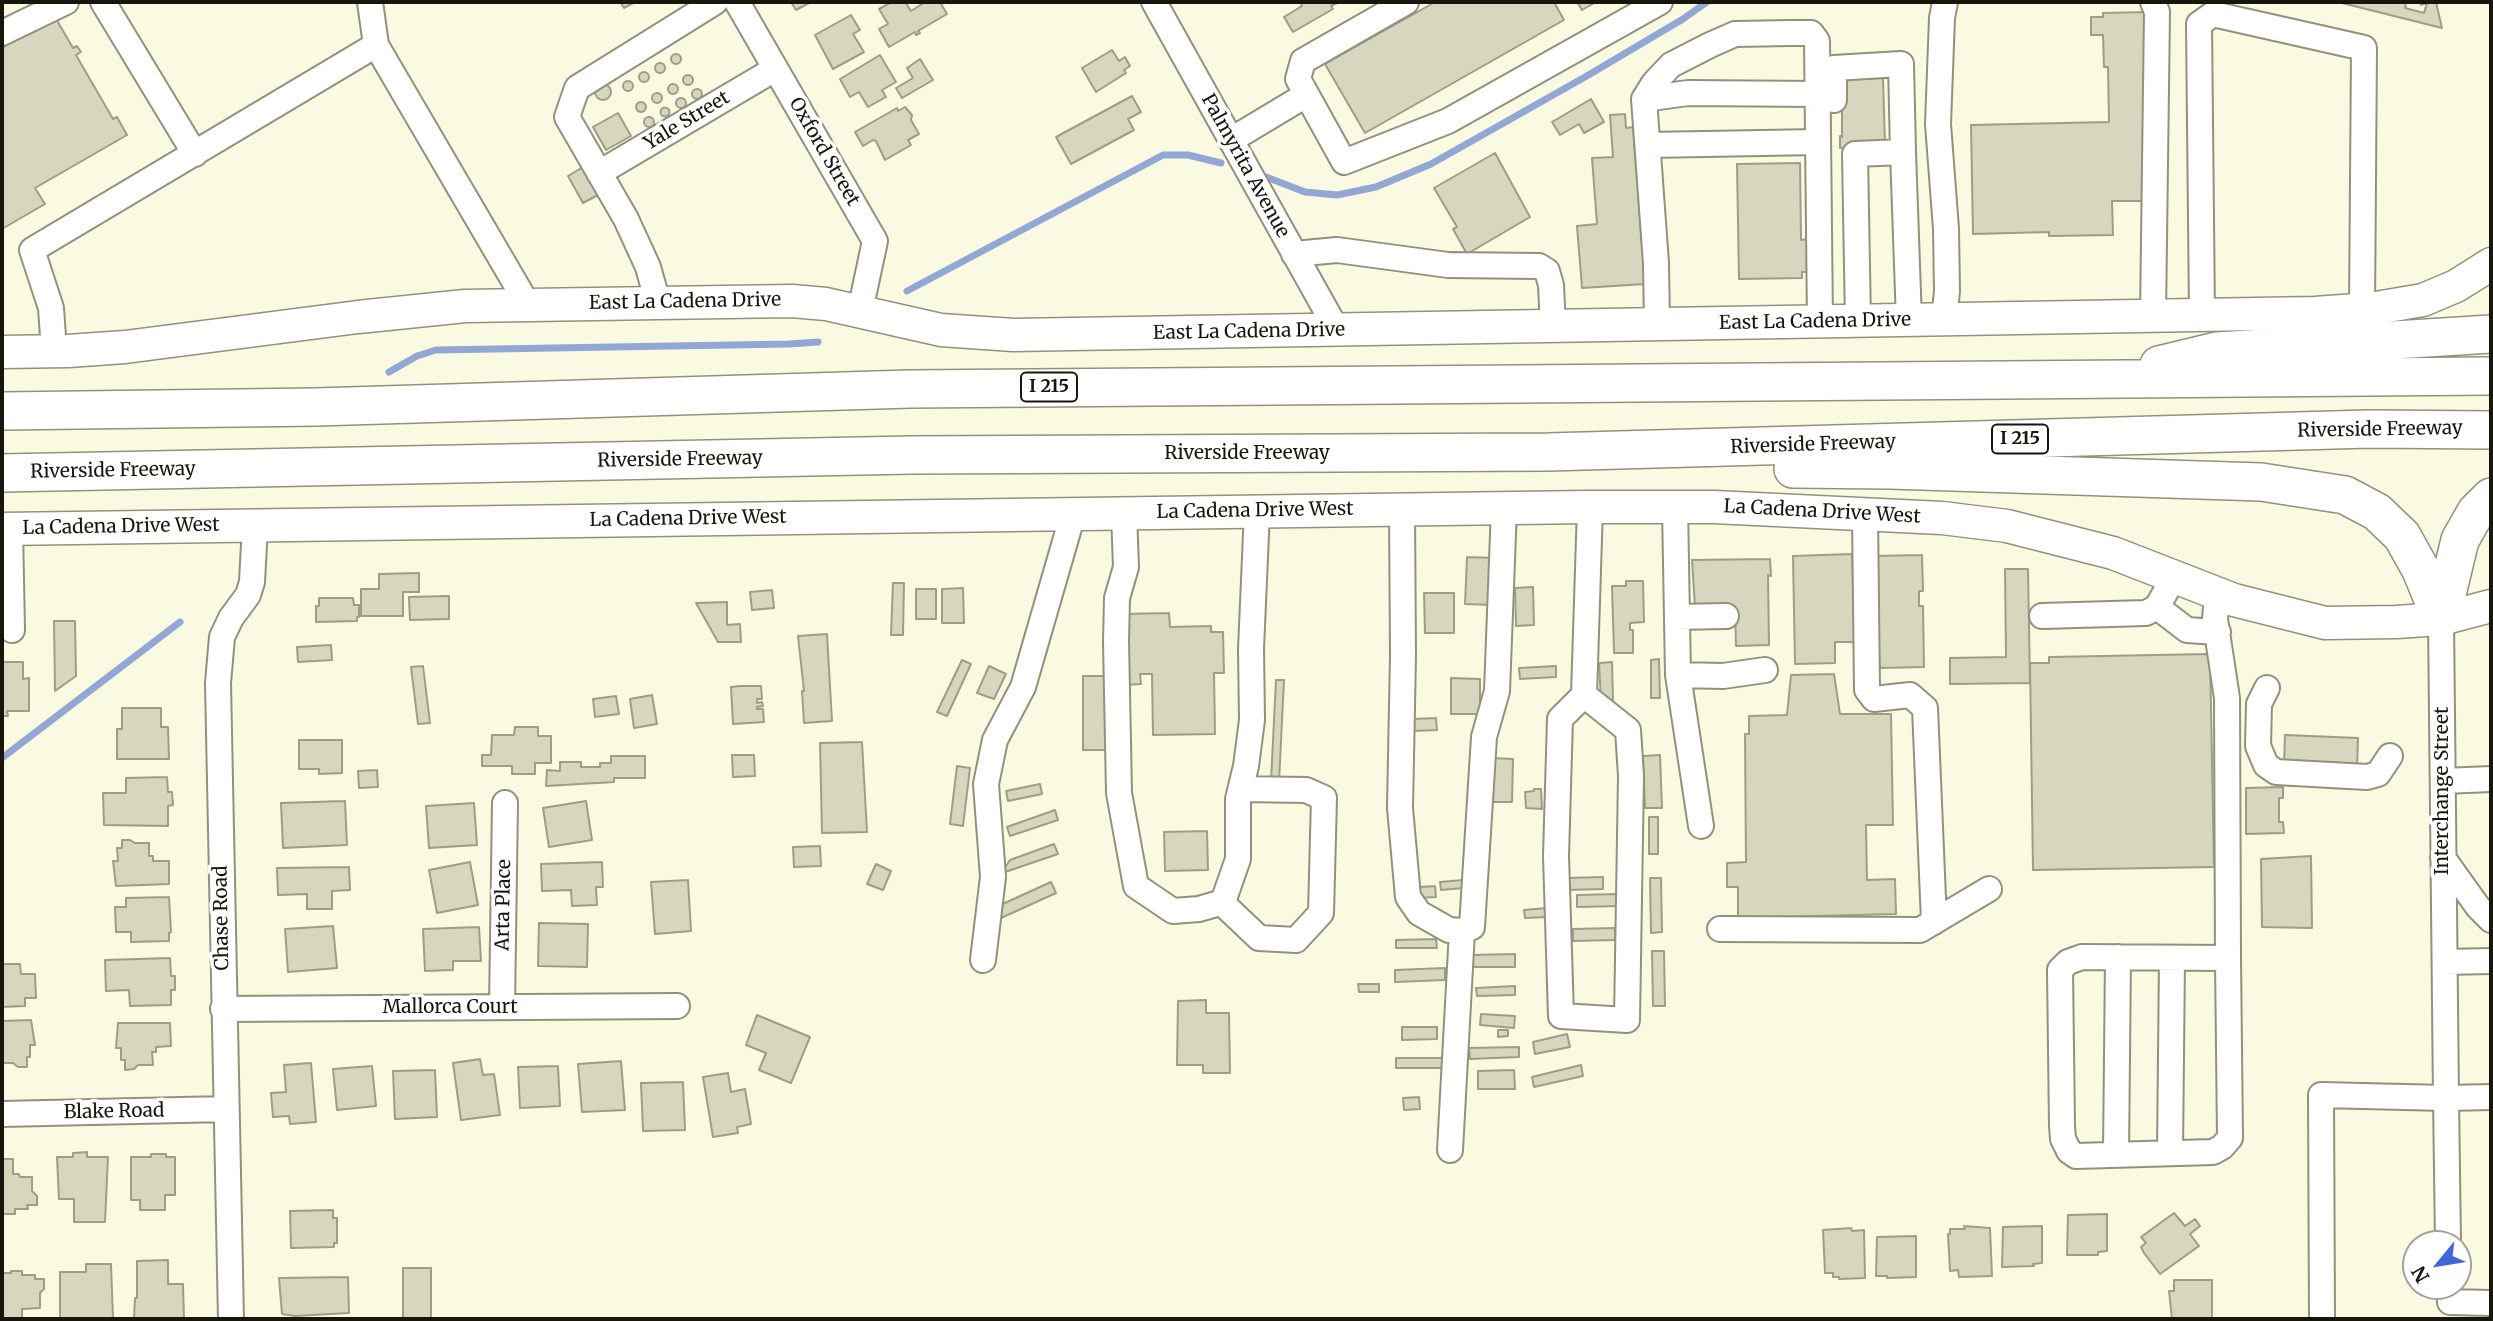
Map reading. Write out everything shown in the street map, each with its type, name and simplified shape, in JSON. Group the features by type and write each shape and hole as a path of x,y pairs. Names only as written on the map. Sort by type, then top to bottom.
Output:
{"highway":[{"path":"2096,381 2217,351 2491,334"},
{"name":"I 215","path":"2,411 316,407 910,389 2491,376"},
{"name":"Riverside Freeway","path":"2,473 883,456 1548,452 2369,429 2491,430"},
{"path":"1548,452 1592,471 1647,468 1904,470 2261,482 2345,495 2377,512 2402,536 2421,570 2441,619"},
{"path":"2441,619 2460,540 2476,512 2491,496"}],"main road":[{"name":"East La Cadena Drive","path":"2,352 125,346 465,306 792,301 826,304 941,330 1013,335 2202,316 2362,310 2423,300 2456,286 2491,264"},
{"name":"La Cadena Drive West","path":"6,529 1675,507 1942,518 2007,526 2113,553 2217,594 2272,611 2325,623 2441,619 2491,606"}],"street":[{"path":"2,33 66,2"},
{"path":"103,2 195,153"},
{"path":"370,2 376,45 528,305"},
{"path":"658,303 648,267 626,219 567,117 577,88 715,2"},
{"name":"Oxford Street","path":"737,2 875,241 860,311"},
{"name":"Palmyrita Avenue","path":"1153,2 1337,330"},
{"path":"1406,2 1303,61 1298,79 1344,162 1448,121 1660,2"},
{"path":"1944,320 1947,290 1946,242 1938,124 1945,2"},
{"path":"2153,2 2157,12 2153,316"},
{"path":"2202,316 2199,24 2213,14 2364,48 2362,310"},
{"path":"1657,325 1656,262 1644,99 1654,83 1671,65 1735,34 1811,33 1817,41 1820,322"},
{"path":"54,351 51,308 32,250 376,45"},
{"path":"1903,152 1835,153 1834,68 1901,64 1909,321"},
{"name":"Yale Street","path":"599,173 775,69"},
{"path":"1644,99 1688,93 1818,94"},
{"path":"1231,140 1306,95"},
{"path":"1648,145 1818,142"},
{"path":"1854,154 1857,322"},
{"path":"1294,254 1337,250 1448,265 1539,266 1548,271 1553,327"},
{"path":"1584,695 1628,730 1631,776 1627,1020 1561,1016 1556,856 1560,719 1584,695 1590,507"},
{"path":"1675,507 1678,675 1701,826"},
{"path":"1402,510 1400,808 1408,897 1419,913 1449,930 1462,931 1472,927 1484,737 1497,691 1504,508"},
{"path":"1124,513 1126,567 1117,598 1119,793 1136,886 1174,911 1199,909 1223,902 1238,859 1238,799 1246,766 1251,720 1257,512"},
{"path":"983,960 993,877 986,784 995,740 1023,687 1073,514"},
{"path":"1865,515 1867,690 1874,699 1910,695 1925,708 1934,922"},
{"name":"Chase Road","path":"231,1319 218,683 222,637 231,618 248,595 252,582 255,526"},
{"path":"6,529 12,630"},
{"path":"2042,616 2146,613 2158,607 2174,577"},
{"path":"2217,594 2215,619 2227,698 2230,1138 2213,1152 2076,1156 2069,1151 2063,1139 2060,970 2068,962 2082,957 2228,958"},
{"path":"2158,607 2187,630 2218,632"},
{"path":"1677,617 1727,616"},
{"name":"Interchange Street","path":"2441,619 2448,1230"},
{"path":"1678,675 1723,676 1765,670"},
{"path":"2267,688 2259,704 2258,746 2266,765 2276,772 2367,777 2378,774 2390,756"},
{"path":"2443,781 2491,779"},
{"path":"1221,902 1259,938 1296,940 1321,913 1324,798 1306,790 1241,789"},
{"name":"Arta Place","path":"502,1007 505,803"},
{"path":"2443,858 2478,907 2491,920"},
{"path":"1720,929 1920,930 1989,889"},
{"path":"1450,1150 1462,931"},
{"path":"2116,1155 2118,957"},
{"path":"2170,1153 2172,958"},
{"path":"2445,962 2491,961"},
{"name":"Mallorca Court","path":"223,1009 677,1006"},
{"path":"2322,1319 2321,1096 2491,1097"},
{"name":"Blake Road","path":"2,1114 226,1109"},
{"path":"2449,1300 2491,1303"}],"building":[{"path":"620,2 635,2 624,8"},
{"path":"791,2 811,2 796,10"},
{"path":"892,2 905,2 911,11 925,2 940,2 947,14 918,31 920,33 916,35 915,32 889,47 879,29 888,24 879,9"},
{"path":"1300,2 1339,2 1331,6 1333,9 1293,32 1284,17 1302,6"},
{"path":"1435,2 1554,2 1564,20 1365,133 1325,64"},
{"path":"1577,2 1596,2 1582,10"},
{"path":"2338,2 2402,2 2406,3 2405,8 2424,13 2427,3 2421,5 2420,2 2436,2 2442,28"},
{"path":"2147,12 2149,201 2112,201 2113,235 2049,236 2049,232 1973,234 1971,125 2109,122 2108,67 2104,67 2103,35 2091,35 2091,17 2103,17 2103,13"},
{"path":"851,15 860,30 853,34 864,52 833,69 815,35"},
{"path":"55,17 73,48 77,46 81,52 76,55 113,119 117,117 127,135 35,188 45,204 2,229 2,48"},
{"path":"1112,50 1119,61 1125,57 1130,66 1124,70 1126,73 1096,92 1082,68"},
{"path":"676,54 680,55 680,63 676,64 672,63 671,59 672,55"},
{"path":"880,55 896,82 882,90 886,97 868,107 859,92 850,97 840,79"},
{"path":"920,59 933,80 902,98 896,88 913,78 907,68"},
{"path":"660,63 664,64 664,72 660,73 656,72 655,68 656,64"},
{"path":"644,72 648,73 648,81 644,82 640,81 639,77 640,73"},
{"path":"688,75 693,80 688,85 683,80"},
{"path":"1883,78 1885,145 1840,148 1842,79"},
{"path":"628,81 632,82 632,90 628,91 624,90 623,86 624,82"},
{"path":"603,84 611,92 603,100 595,92"},
{"path":"673,84 678,89 673,94 668,89"},
{"path":"697,89 701,90 701,98 697,99 693,98 692,94 693,90"},
{"path":"657,93 662,98 657,103 652,98"},
{"path":"1132,96 1141,112 1128,119 1134,130 1071,164 1056,137"},
{"path":"681,98 686,103 681,108 676,103"},
{"path":"1591,99 1604,122 1584,133 1579,124 1560,135 1552,122"},
{"path":"641,102 646,107 641,112 636,107"},
{"path":"665,107 670,112 665,117 660,112"},
{"path":"905,107 912,115 911,120 919,134 908,140 911,145 885,160 876,141 863,146 855,132 897,108 898,111"},
{"path":"618,113 631,136 606,150 593,127"},
{"path":"1625,114 1626,128 1633,127 1645,284 1582,288 1577,226 1597,224 1592,158 1613,157 1610,115"},
{"path":"649,117 654,122 649,127 644,122"},
{"path":"1495,153 1530,217 1467,254 1453,229 1457,227 1434,188"},
{"path":"1800,163 1801,240 1808,239 1808,272 1802,272 1802,278 1739,279 1737,164"},
{"path":"583,167 598,195 583,203 568,176"},
{"path":"1852,554 1855,642 1835,642 1835,663 1795,664 1793,556"},
{"path":"1922,555 1923,591 1919,591 1919,606 1923,606 1924,667 1880,668 1877,648 1879,627 1871,556"},
{"path":"1467,557 1494,558 1492,605 1465,604"},
{"path":"1770,559 1769,645 1736,646 1735,606 1695,607 1692,560"},
{"path":"2005,569 2028,569 2030,683 1950,684 1950,658 2006,657"},
{"path":"419,573 419,592 403,592 403,616 361,616 361,589 379,589 379,574"},
{"path":"1626,581 1643,581 1644,622 1630,623 1630,630 1633,630 1633,653 1614,653 1612,586 1626,586"},
{"path":"893,583 904,583 903,635 891,635"},
{"path":"1533,587 1534,625 1516,626 1515,588"},
{"path":"963,588 964,623 942,623 942,589"},
{"path":"916,589 936,589 936,619 916,619"},
{"path":"772,590 774,608 752,610 750,592"},
{"path":"1424,593 1454,593 1454,633 1425,633"},
{"path":"449,596 449,619 410,620 409,597"},
{"path":"319,598 353,598 354,605 359,605 357,621 316,622"},
{"path":"727,602 727,625 740,624 741,642 718,642 696,603"},
{"path":"1169,613 1170,627 1211,626 1211,632 1223,632 1224,673 1214,673 1215,734 1153,735 1152,674 1140,674 1141,684 1125,685 1124,614"},
{"path":"54,621 75,621 76,676 55,691"},
{"path":"827,634 832,721 804,723 804,691 798,636"},
{"path":"331,645 332,660 298,662 297,647"},
{"path":"2210,654 2214,867 2033,870 2030,663 2049,663 2049,657"},
{"path":"1659,659 1660,698 1651,698 1651,660"},
{"path":"962,660 971,664 947,716 937,712"},
{"path":"2,662 23,662 23,679 29,678 29,711 7,711 8,716 2,716"},
{"path":"1612,662 1613,700 1601,701 1599,663"},
{"path":"423,666 430,723 418,724 411,667"},
{"path":"989,666 1006,674 994,699 977,693"},
{"path":"1556,666 1556,677 1520,679 1519,668"},
{"path":"1834,674 1840,714 1891,714 1893,825 1866,825 1867,880 1895,879 1896,914 1738,918 1738,887 1727,887 1727,863 1746,862 1745,734 1749,734 1749,716 1787,715 1791,675"},
{"path":"1083,676 1109,676 1110,750 1083,750"},
{"path":"1451,678 1480,679 1480,714 1451,714"},
{"path":"1276,680 1284,680 1279,782 1271,781"},
{"path":"761,686 762,699 757,699 757,703 762,702 763,706 757,709 763,709 764,722 733,724 731,687"},
{"path":"652,695 657,724 634,728 630,699"},
{"path":"616,696 619,714 595,717 593,699"},
{"path":"122,708 161,708 161,727 168,727 169,759 117,759 117,729 122,729"},
{"path":"1436,718 1437,730 1413,731 1412,719"},
{"path":"515,727 538,727 538,736 551,736 551,763 535,763 535,774 512,774 512,766 482,766 482,755 491,755 492,735 514,735"},
{"path":"2285,735 2358,738 2357,770 2284,767"},
{"path":"299,740 342,740 342,773 319,774 319,769 299,769"},
{"path":"862,742 867,832 822,833 820,743"},
{"path":"732,755 754,755 755,776 733,777"},
{"path":"1660,755 1662,808 1645,808 1643,756"},
{"path":"611,756 645,756 645,778 614,778 614,782 546,786 547,770 560,771 560,762 581,762 581,767 600,767 600,763 611,763"},
{"path":"1491,758 1513,759 1512,802 1490,802"},
{"path":"957,766 970,768 963,826 950,824"},
{"path":"377,770 378,787 359,788 358,771"},
{"path":"167,777 168,792 172,792 173,805 168,806 168,826 104,825 103,793 126,793 126,778"},
{"path":"1040,784 1042,794 1008,801 1006,791"},
{"path":"2283,787 2283,798 2279,798 2279,822 2283,822 2284,833 2246,834 2246,788"},
{"path":"1541,789 1542,809 1526,808 1525,792"},
{"path":"345,801 347,845 283,848 281,803"},
{"path":"586,801 592,840 549,847 543,808"},
{"path":"474,803 477,845 429,848 426,806"},
{"path":"1055,810 1058,820 1010,836 1007,827"},
{"path":"1649,817 1658,817 1658,854 1649,854"},
{"path":"1207,831 1208,870 1165,871 1164,832"},
{"path":"122,840 149,843 149,856 153,856 153,861 169,861 169,884 116,886 113,861 118,861 117,848 122,848"},
{"path":"1054,844 1058,854 1005,872 1010,860"},
{"path":"820,846 821,866 794,867 793,847"},
{"path":"2311,856 2312,928 2262,927 2261,859"},
{"path":"470,862 478,905 437,913 429,870"},
{"path":"602,862 603,887 596,887 597,905 572,906 571,890 542,891 541,864"},
{"path":"876,864 891,871 883,890 867,884"},
{"path":"349,867 350,890 332,891 332,909 307,909 307,894 278,895 277,868"},
{"path":"1603,877 1603,889 1566,890 1565,878"},
{"path":"1650,878 1661,878 1662,932 1651,933"},
{"path":"688,880 691,931 655,934 651,882"},
{"path":"1463,880 1464,888 1441,890 1440,882"},
{"path":"1051,882 1056,893 1001,918 996,907"},
{"path":"1435,886 1436,897 1420,898 1419,887"},
{"path":"1619,894 1619,906 1577,907 1577,895"},
{"path":"169,897 169,941 131,942 131,932 116,932 115,907 126,907 126,898"},
{"path":"1546,908 1547,917 1525,918 1524,910"},
{"path":"539,923 588,924 587,967 538,966"},
{"path":"333,926 337,968 288,972 285,929"},
{"path":"479,927 481,961 453,961 453,970 425,971 423,929"},
{"path":"1615,928 1615,940 1573,941 1573,929"},
{"path":"1436,939 1437,948 1396,948 1396,940"},
{"path":"1652,951 1664,951 1665,1006 1653,1006"},
{"path":"1515,954 1515,967 1472,967 1472,955"},
{"path":"170,958 171,976 175,976 171,1005 130,1006 129,990 106,991 105,960"},
{"path":"2,964 20,964 21,974 35,974 36,998 25,998 25,1006 2,1007"},
{"path":"1445,968 1445,980 1395,982 1395,970"},
{"path":"1358,984 1379,984 1379,992 1359,992"},
{"path":"1515,986 1515,995 1477,996 1476,988"},
{"path":"1206,1000 1206,1013 1229,1013 1230,1073 1203,1073 1203,1065 1177,1065 1178,1001"},
{"path":"1481,1014 1515,1016 1514,1028 1480,1025"},
{"path":"757,1015 810,1037 791,1083 759,1070 766,1053 746,1045"},
{"path":"31,1020 35,1045 30,1045 27,1067 2,1063 2,1021"},
{"path":"118,1023 170,1023 171,1046 156,1047 156,1052 152,1052 153,1065 138,1065 134,1069 125,1070 125,1060 121,1060 121,1048 116,1048"},
{"path":"1402,1027 1437,1027 1437,1039 1402,1040"},
{"path":"1498,1030 1508,1030 1508,1036 1498,1037"},
{"path":"1567,1034 1570,1047 1535,1054 1533,1042"},
{"path":"1519,1047 1519,1057 1470,1059 1469,1048"},
{"path":"1396,1058 1443,1058 1443,1068 1396,1068"},
{"path":"480,1059 483,1075 494,1074 500,1115 461,1120 453,1063"},
{"path":"621,1061 625,1110 582,1112 578,1064"},
{"path":"311,1063 316,1122 290,1124 289,1116 273,1117 271,1093 286,1092 284,1065"},
{"path":"1581,1065 1583,1076 1534,1087 1532,1077"},
{"path":"372,1066 376,1106 337,1110 333,1069"},
{"path":"558,1066 560,1106 520,1108 518,1067"},
{"path":"435,1070 437,1117 395,1119 393,1071"},
{"path":"1514,1070 1515,1089 1478,1089 1478,1071"},
{"path":"728,1073 731,1092 745,1089 751,1124 737,1127 738,1133 713,1137 703,1077"},
{"path":"683,1082 685,1130 643,1131 641,1083"},
{"path":"1419,1097 1420,1109 1404,1110 1403,1098"},
{"path":"87,1152 87,1157 108,1157 105,1222 74,1222 74,1199 59,1199 57,1157 73,1157 73,1153"},
{"path":"151,1154 175,1157 175,1195 165,1195 165,1210 140,1210 140,1200 131,1200 131,1157 151,1157"},
{"path":"2,1159 13,1159 13,1174 32,1177 32,1191 37,1196 37,1205 27,1205 28,1209 15,1209 15,1214 2,1212"},
{"path":"333,1210 333,1218 337,1218 337,1243 334,1243 334,1247 291,1248 290,1211"},
{"path":"2174,1213 2185,1226 2195,1219 2200,1226 2190,1234 2199,1246 2160,1274 2144,1253 2141,1247 2146,1243 2141,1237"},
{"path":"2107,1214 2107,1251 2098,1252 2098,1255 2067,1255 2068,1215"},
{"path":"1964,1226 1990,1228 1992,1276 1959,1277 1958,1270 1950,1271 1948,1234 1950,1229 1965,1229"},
{"path":"2042,1226 2042,1263 2033,1264 2034,1266 2002,1267 2003,1227"},
{"path":"1851,1228 1852,1231 1864,1230 1865,1278 1839,1279 1833,1277 1833,1273 1825,1273 1823,1230"},
{"path":"1916,1236 1916,1277 1876,1276 1877,1237"},
{"path":"168,1260 168,1284 183,1284 184,1319 134,1319 137,1261"},
{"path":"86,1264 111,1264 113,1319 60,1319 60,1272 86,1272"},
{"path":"403,1268 431,1268 431,1318 403,1318"},
{"path":"22,1271 22,1275 35,1275 35,1279 44,1279 40,1308 22,1309 22,1319 2,1319 2,1273"},
{"path":"348,1277 349,1313 295,1316 282,1314 279,1278"},
{"path":"2174,1280 2212,1280 2212,1318 2172,1319 2169,1291 2174,1291"}],"waterway":[{"path":"1266,177 1305,192 1337,195 1376,187 1431,164 1585,77 1707,2"},
{"path":"907,291 1163,155 1188,155 1221,163"},
{"path":"389,372 417,356 436,350 818,342"},
{"path":"2,758 180,622"}]}
